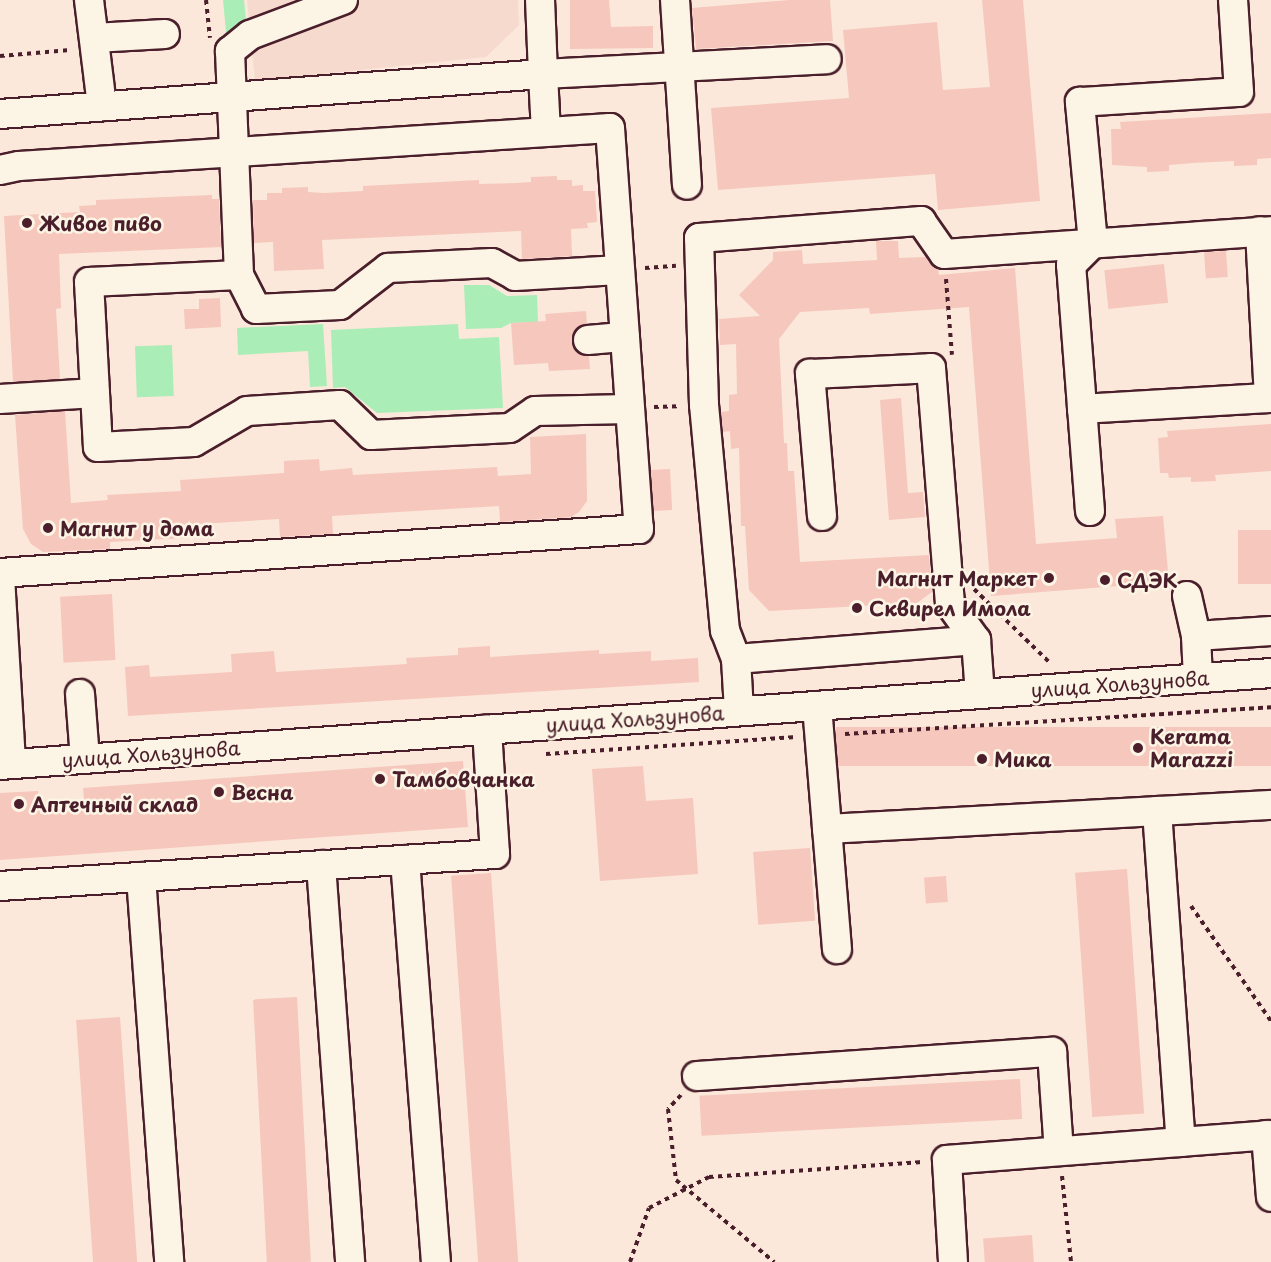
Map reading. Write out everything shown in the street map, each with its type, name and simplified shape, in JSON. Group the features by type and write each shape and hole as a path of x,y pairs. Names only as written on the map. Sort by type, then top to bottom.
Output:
{"street":[{"path":"89,0 102,106"},
{"path":"540,0 546,132"},
{"path":"675,0 687,185"},
{"path":"1093,243 1080,102 1239,92 1233,0"},
{"path":"331,2 277,12 230,51 239,275 256,309 340,305 388,268 492,263 515,276 620,270"},
{"path":"94,43 165,34"},
{"path":"0,114 543,74 826,59"},
{"path":"0,170 19,166 609,128 639,529 0,575 5,764"},
{"path":"740,711 736,659 725,631 704,405 699,238 921,221 944,254 1266,231 1269,398 1082,410"},
{"path":"1090,511 1071,265 1093,243"},
{"path":"239,275 89,282 98,447 194,442 247,411 340,405 370,435 510,428 536,411 629,409"},
{"path":"588,340 625,338"},
{"path":"822,516 810,374 931,368 950,604 976,640 980,694"},
{"path":"0,399 95,393"},
{"path":"1187,596 1196,636 1198,678"},
{"path":"1196,636 1271,631"},
{"path":"736,659 976,640"},
{"name":"улица Хользунова","path":"5,764 1271,673"},
{"path":"80,694 84,759"},
{"path":"817,706 837,949"},
{"path":"0,886 495,854 487,729"},
{"path":"827,829 1271,805"},
{"path":"1157,811 1181,1142"},
{"path":"405,860 436,1262"},
{"path":"321,865 350,1262"},
{"path":"141,877 169,1262"},
{"path":"697,1076 1052,1052 1059,1151"},
{"path":"953,1262 947,1160 1269,1135 1271,1197"}],"path":[{"path":"206,0 208,37 230,51"},
{"path":"0,56 94,43"},
{"path":"620,270 701,266"},
{"path":"629,409 704,405"},
{"path":"971,586 1050,663 1053,720"},
{"path":"536,754 1271,707"},
{"path":"1188,903 1271,1021"},
{"path":"697,1076 668,1109 676,1180 774,1262"},
{"path":"1059,1151 1071,1262"},
{"path":"630,1262 649,1208 709,1178 947,1160"}],"shaded area":[{"path":"247,0 518,0 519,25 486,57 255,81"}],"green space":[{"path":"223,0 244,0 247,30 238,37 226,32"},
{"path":"464,285 489,285 507,296 537,295 538,322 511,323 501,328 466,329"},
{"path":"323,324 327,386 310,387 308,351 238,355 237,328"},
{"path":"458,324 459,339 499,337 503,408 377,413 345,387 333,388 331,330"},
{"path":"172,345 174,396 137,397 135,346"}],"building":[{"path":"570,0 609,0 611,27 653,26 653,48 570,49"},
{"path":"790,0 830,0 833,41 696,49 692,8"},
{"path":"982,0 1023,0 1040,201 938,210 935,174 718,190 711,108 849,98 843,30 937,22 943,90 990,87"},
{"path":"1271,113 1271,158 1257,159 1257,165 1234,166 1234,161 1193,163 1169,165 1169,171 1147,172 1147,167 1112,165 1111,129 1121,129 1120,122"},
{"path":"557,176 557,180 572,180 572,186 583,185 583,191 595,191 597,222 587,223 588,228 571,229 572,256 522,259 521,231 322,240 324,269 274,271 273,242 254,243 253,200 267,200 267,193 282,193 282,188 308,187 308,192 324,193 363,191 363,186 479,180 479,184 516,183 531,182 531,177"},
{"path":"212,195 212,199 219,199 221,247 59,254 61,308 56,309 60,379 13,382 4,216 80,212 79,206 96,205 96,200"},
{"path":"876,241 898,241 899,258 926,257 938,269 939,275 1015,268 1036,544 1117,538 1115,519 1163,516 1169,582 991,596 969,307 870,314 869,308 800,312 779,339 784,443 787,443 788,471 794,471 800,562 929,555 932,592 917,603 769,611 749,590 745,526 741,526 739,448 731,449 730,431 723,432 721,412 729,411 729,395 737,394 736,344 720,345 719,319 760,316 739,295 773,260 773,252 802,250 803,264 877,260"},
{"path":"1226,251 1228,277 1206,278 1204,253"},
{"path":"1164,264 1168,303 1108,309 1104,270"},
{"path":"220,298 221,327 185,329 184,309 199,309 199,299"},
{"path":"586,311 587,324 578,327 572,341 575,350 589,356 590,369 549,371 548,363 514,365 511,323 546,321 545,314"},
{"path":"901,398 908,493 923,492 925,517 889,520 880,400"},
{"path":"65,411 71,503 108,500 107,495 181,491 180,480 284,473 284,461 319,459 320,471 352,468 353,475 497,467 498,476 531,474 530,437 586,434 587,501 579,512 571,517 500,522 499,506 332,516 333,534 280,537 279,519 183,525 184,538 110,542 110,549 43,552 31,544 23,529 15,415"},
{"path":"1271,424 1271,471 1215,475 1216,481 1191,482 1191,477 1169,478 1168,473 1160,473 1158,438 1168,437 1167,431"},
{"path":"670,469 672,510 653,511 651,470"},
{"path":"1238,530 1271,530 1271,584 1238,584"},
{"path":"112,594 115,660 64,663 60,597"},
{"path":"490,646 490,657 599,650 599,654 651,651 651,661 698,658 699,682 128,716 125,667 149,665 150,677 232,672 231,654 274,651 276,672 407,664 406,658 458,655 458,648"},
{"path":"836,727 1271,727 1271,766 836,766"},
{"path":"463,761 468,827 0,860 0,793 38,791 40,814 85,810 83,788"},
{"path":"643,766 646,801 693,798 698,874 600,881 592,769"},
{"path":"810,848 815,921 758,925 753,852"},
{"path":"1127,869 1144,1113 1092,1117 1075,873"},
{"path":"491,873 518,1262 478,1262 451,876"},
{"path":"946,876 948,902 926,903 924,878"},
{"path":"297,997 311,1262 267,1262 253,999"},
{"path":"120,1017 137,1262 93,1262 76,1020"},
{"path":"1020,1079 1022,1119 702,1136 699,1096"},
{"path":"1032,1235 1034,1262 985,1262 983,1238"}],"place":[{"name":"Живое пиво","path":"27,223"},
{"name":"Магнит у дома","path":"48,528"},
{"name":"Магнит Маркет","path":"1049,578"},
{"name":"СДЭК","path":"1105,580"},
{"name":"Сквирел Имола","path":"857,608"},
{"name":"Kerama Marazzi","path":"1138,748"},
{"name":"Мика","path":"982,759"},
{"name":"Тамбовчанка","path":"380,779"},
{"name":"Весна","path":"219,792"},
{"name":"Аптечный склад","path":"19,804"}]}
